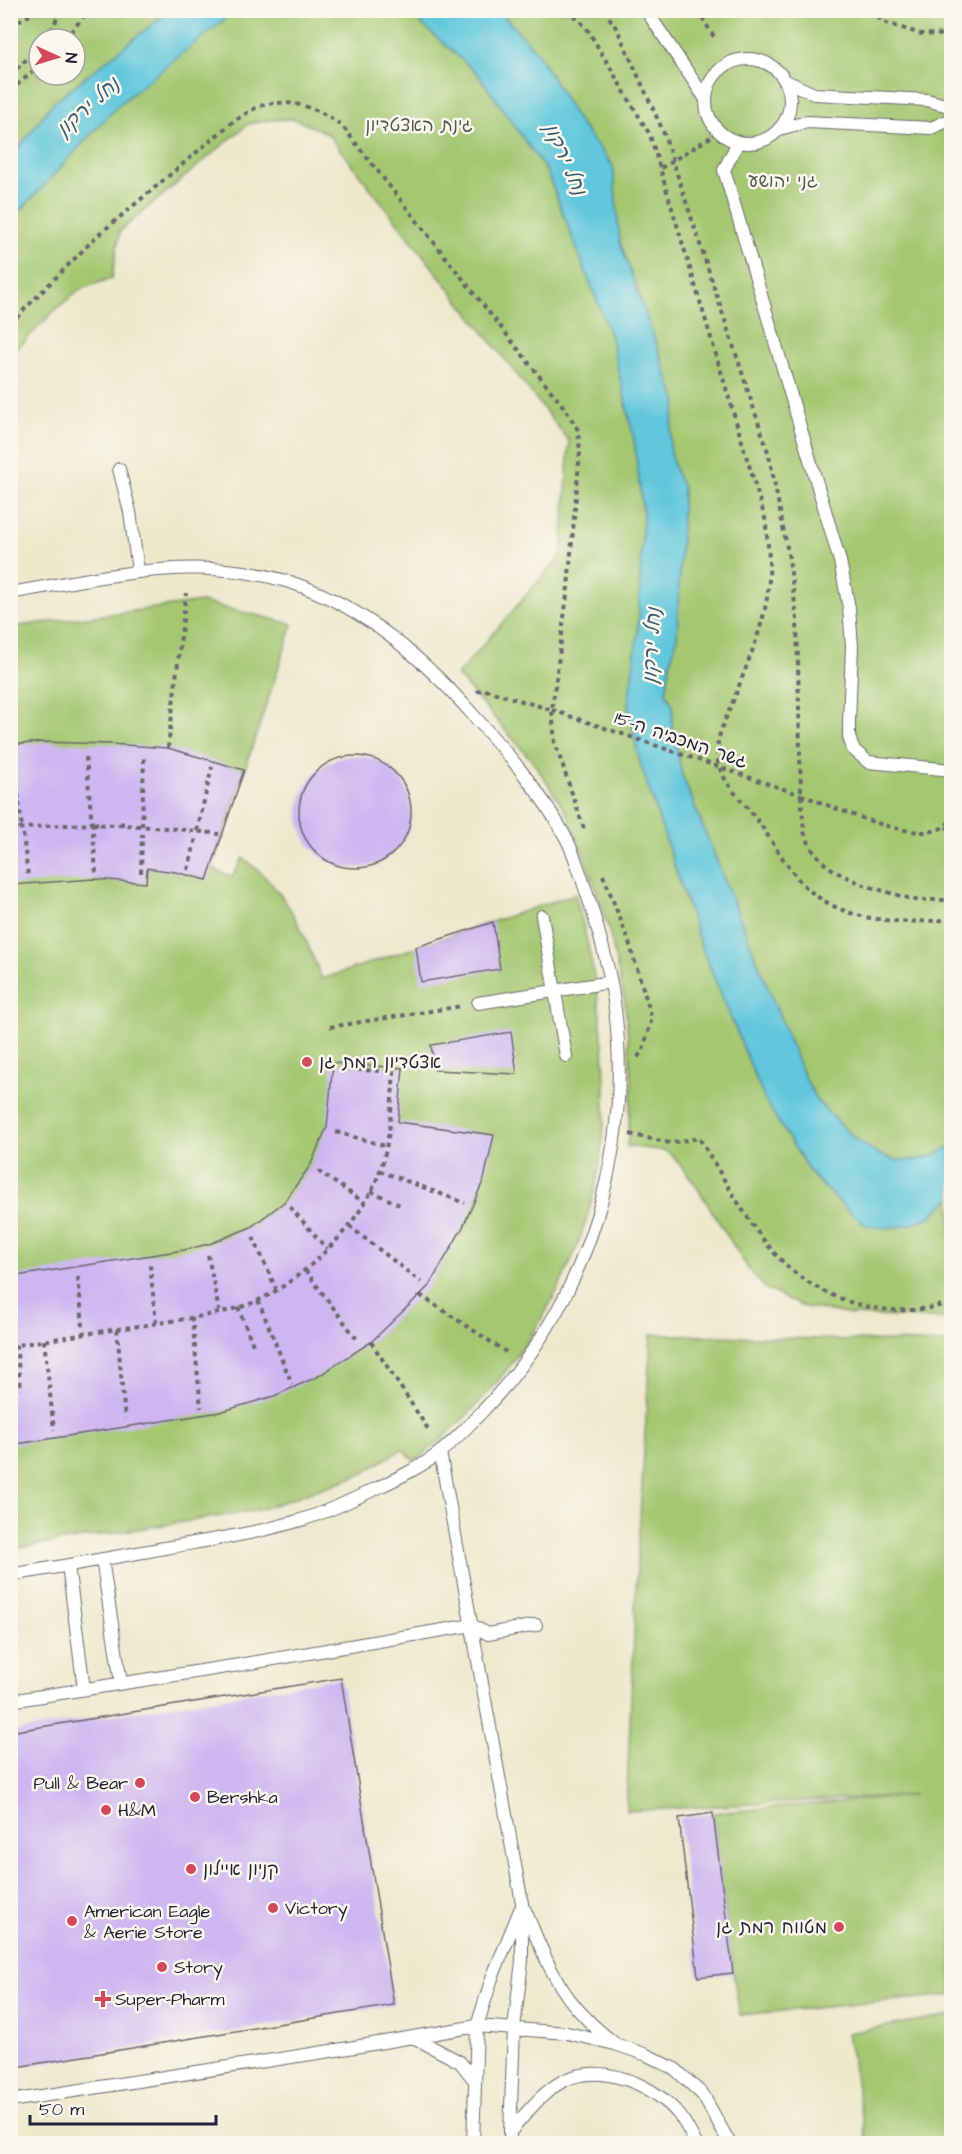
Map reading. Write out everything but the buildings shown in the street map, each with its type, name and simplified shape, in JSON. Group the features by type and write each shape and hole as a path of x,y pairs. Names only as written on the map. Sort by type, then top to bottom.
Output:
{"lane":[{"path":"646,10 705,98"},
{"path":"779,129 788,113 790,100 784,80 773,66 761,60 748,58 735,60 714,74 705,98 706,110 718,132 738,142 751,143 764,140 779,129 807,122 931,128 951,119"},
{"path":"784,80 814,94 927,100 951,107"},
{"path":"738,142 724,170 842,570 849,608 852,646 849,737 853,749 868,762 951,770"},
{"path":"119,469 132,522 138,571"},
{"path":"10,593 138,571 180,567 236,571 290,582 327,598 373,624 411,653 460,700 542,798 568,841 599,933 611,982 619,1054 618,1110 603,1196 587,1247 571,1286 523,1365 467,1427 440,1452 398,1478 334,1509 294,1522 242,1534 10,1575"},
{"path":"542,916 566,1056"},
{"path":"478,1003 611,982"},
{"path":"440,1452 522,1903 522,1961 514,2028 510,2138"},
{"path":"102,1559 121,1683"},
{"path":"68,1565 84,1689"},
{"path":"10,1701 472,1625 488,1634 536,1625"},
{"path":"473,2144 477,2026 492,1978 522,1903"},
{"path":"522,1903 548,1964 561,1987 585,2018 615,2043"},
{"path":"10,2101 477,2026 514,2028 567,2033 615,2043 675,2069 703,2095 730,2144"},
{"path":"413,2037 460,2062 474,2081"},
{"path":"510,2138 544,2094 564,2080 585,2074 609,2074 658,2095 679,2115 696,2144"}],"path":[{"path":"10,25 40,10"},
{"path":"53,27 61,10"},
{"path":"75,27 89,10"},
{"path":"567,10 586,27 650,135 765,518 770,558 768,591 764,613 737,693 718,738 717,754 723,775 800,881 820,898 856,916 890,922 928,922 951,919"},
{"path":"604,10 617,29 663,130 769,455 785,535 797,619 804,832 811,848 825,864 837,873 883,892 914,900 951,900"},
{"path":"697,10 716,40"},
{"path":"872,10 883,22 921,34 951,35"},
{"path":"10,75 27,59"},
{"path":"10,91 27,76"},
{"path":"10,324 96,237 235,120 260,106 285,103 310,107 330,116 343,127 559,401 578,430 580,451 568,587 552,710"},
{"path":"661,168 718,132"},
{"path":"168,748 186,593"},
{"name":"גשר המכביה ה-15","path":"460,700 482,689 552,710 868,819 908,830 931,832 946,827"},
{"path":"86,757 94,826"},
{"path":"14,758 20,829"},
{"path":"142,826 144,758"},
{"path":"201,830 212,767"},
{"path":"94,826 96,818"},
{"path":"16,819 20,829"},
{"path":"122,819 122,826"},
{"path":"951,819 946,827 951,830"},
{"path":"10,830 44,825 142,826 201,830 219,834"},
{"path":"93,832 96,873"},
{"path":"23,834 28,876"},
{"path":"141,873 142,834"},
{"path":"188,870 196,838"},
{"path":"330,1027 478,1003"},
{"path":"21,1390 13,1346 192,1317 238,1307 258,1300 276,1289 305,1270 327,1249 350,1226 365,1203 380,1171 386,1146 394,1072 346,1069"},
{"path":"615,1130 670,1143 699,1138 755,1229 788,1266 821,1288 863,1307 896,1311 935,1308 951,1302"},
{"path":"336,1131 386,1146"},
{"path":"318,1171 365,1203"},
{"path":"380,1171 465,1203"},
{"path":"371,1191 402,1206"},
{"path":"291,1207 327,1249"},
{"path":"350,1226 421,1282"},
{"path":"253,1237 276,1289"},
{"path":"208,1255 219,1311"},
{"path":"150,1265 156,1323"},
{"path":"305,1270 359,1342"},
{"path":"78,1277 84,1335"},
{"path":"420,1295 506,1352"},
{"path":"258,1300 292,1384"},
{"path":"238,1307 253,1344"},
{"path":"192,1317 201,1408"},
{"path":"117,1329 125,1419"},
{"path":"44,1340 54,1430"},
{"path":"371,1342 428,1429"}],"green space":[{"path":"11,11 169,11 87,76 87,27 27,27 27,87 73,87 53,103 11,158"},
{"name":"גינת האצטדיון","path":"233,11 407,11 478,74 547,172 610,334 634,439 643,514 638,632 628,706 639,759 700,943 765,1100 811,1174 866,1225 930,1217 951,1198 951,1319 852,1315 801,1306 766,1289 749,1270 695,1184 675,1158 666,1151 627,1146 632,1086 625,1003 609,930 589,870 567,813 534,763 457,675 562,554 569,441 327,133 294,119 248,124 120,231 112,278 81,289 54,311 11,355 10,221 118,105"},
{"name":"גני יהושע","path":"499,11 951,11 952,1146 937,1154 918,1160 895,1160 878,1154 856,1140 817,1101 802,1072 682,775 672,724 673,705 666,693 677,638 683,488 674,466 670,446 671,426 677,403 620,242 613,166 578,121 536,51"},
{"name":"אצטדיון רמת גן","path":"201,602 293,624 212,868 232,877 243,858 272,884 300,927 322,979 575,894 591,960 602,1030 605,1101 599,1168 589,1211 574,1252 556,1293 534,1331 509,1367 480,1401 449,1433 415,1461 402,1449 362,1474 259,1510 11,1549 11,627"},
{"path":"651,1334 951,1343 952,1793 943,1794 952,1881 951,1995 740,2015 713,1813 914,1795 626,1811"},
{"path":"951,2015 951,2143 867,2143 847,2033"}],"water":[{"name":"נחל ירקון","path":"169,11 235,11 118,105 11,221 11,158 53,103 73,87 87,87 87,76"},
{"name":"נחל ירקון","path":"407,11 499,11 536,51 578,121 613,166 620,242 677,403 671,427 670,447 674,466 683,488 677,638 666,693 673,705 672,724 682,775 802,1072 817,1101 856,1140 878,1154 895,1160 918,1160 937,1154 951,1146 951,1198 930,1217 909,1225 885,1228 866,1225 811,1174 765,1100 700,943 639,759 628,705 638,632 643,514 634,439 610,334 547,172 478,74"}],"place":[{"name":"אצטדיון רמת גן","path":"307,1062"},
{"name":"Pull & Bear","path":"140,1783"},
{"name":"Bershka","path":"195,1797"},
{"name":"H&M","path":"106,1810"},
{"name":"קניון איילון","path":"191,1869"},
{"name":"Victory","path":"273,1908"},
{"name":"American Eagle & Aerie Store","path":"72,1921"},
{"name":"מטווח רמת גן","path":"839,1927"},
{"name":"Story","path":"162,1967"},
{"name":"Super-Pharm","path":"103,1999"}]}
